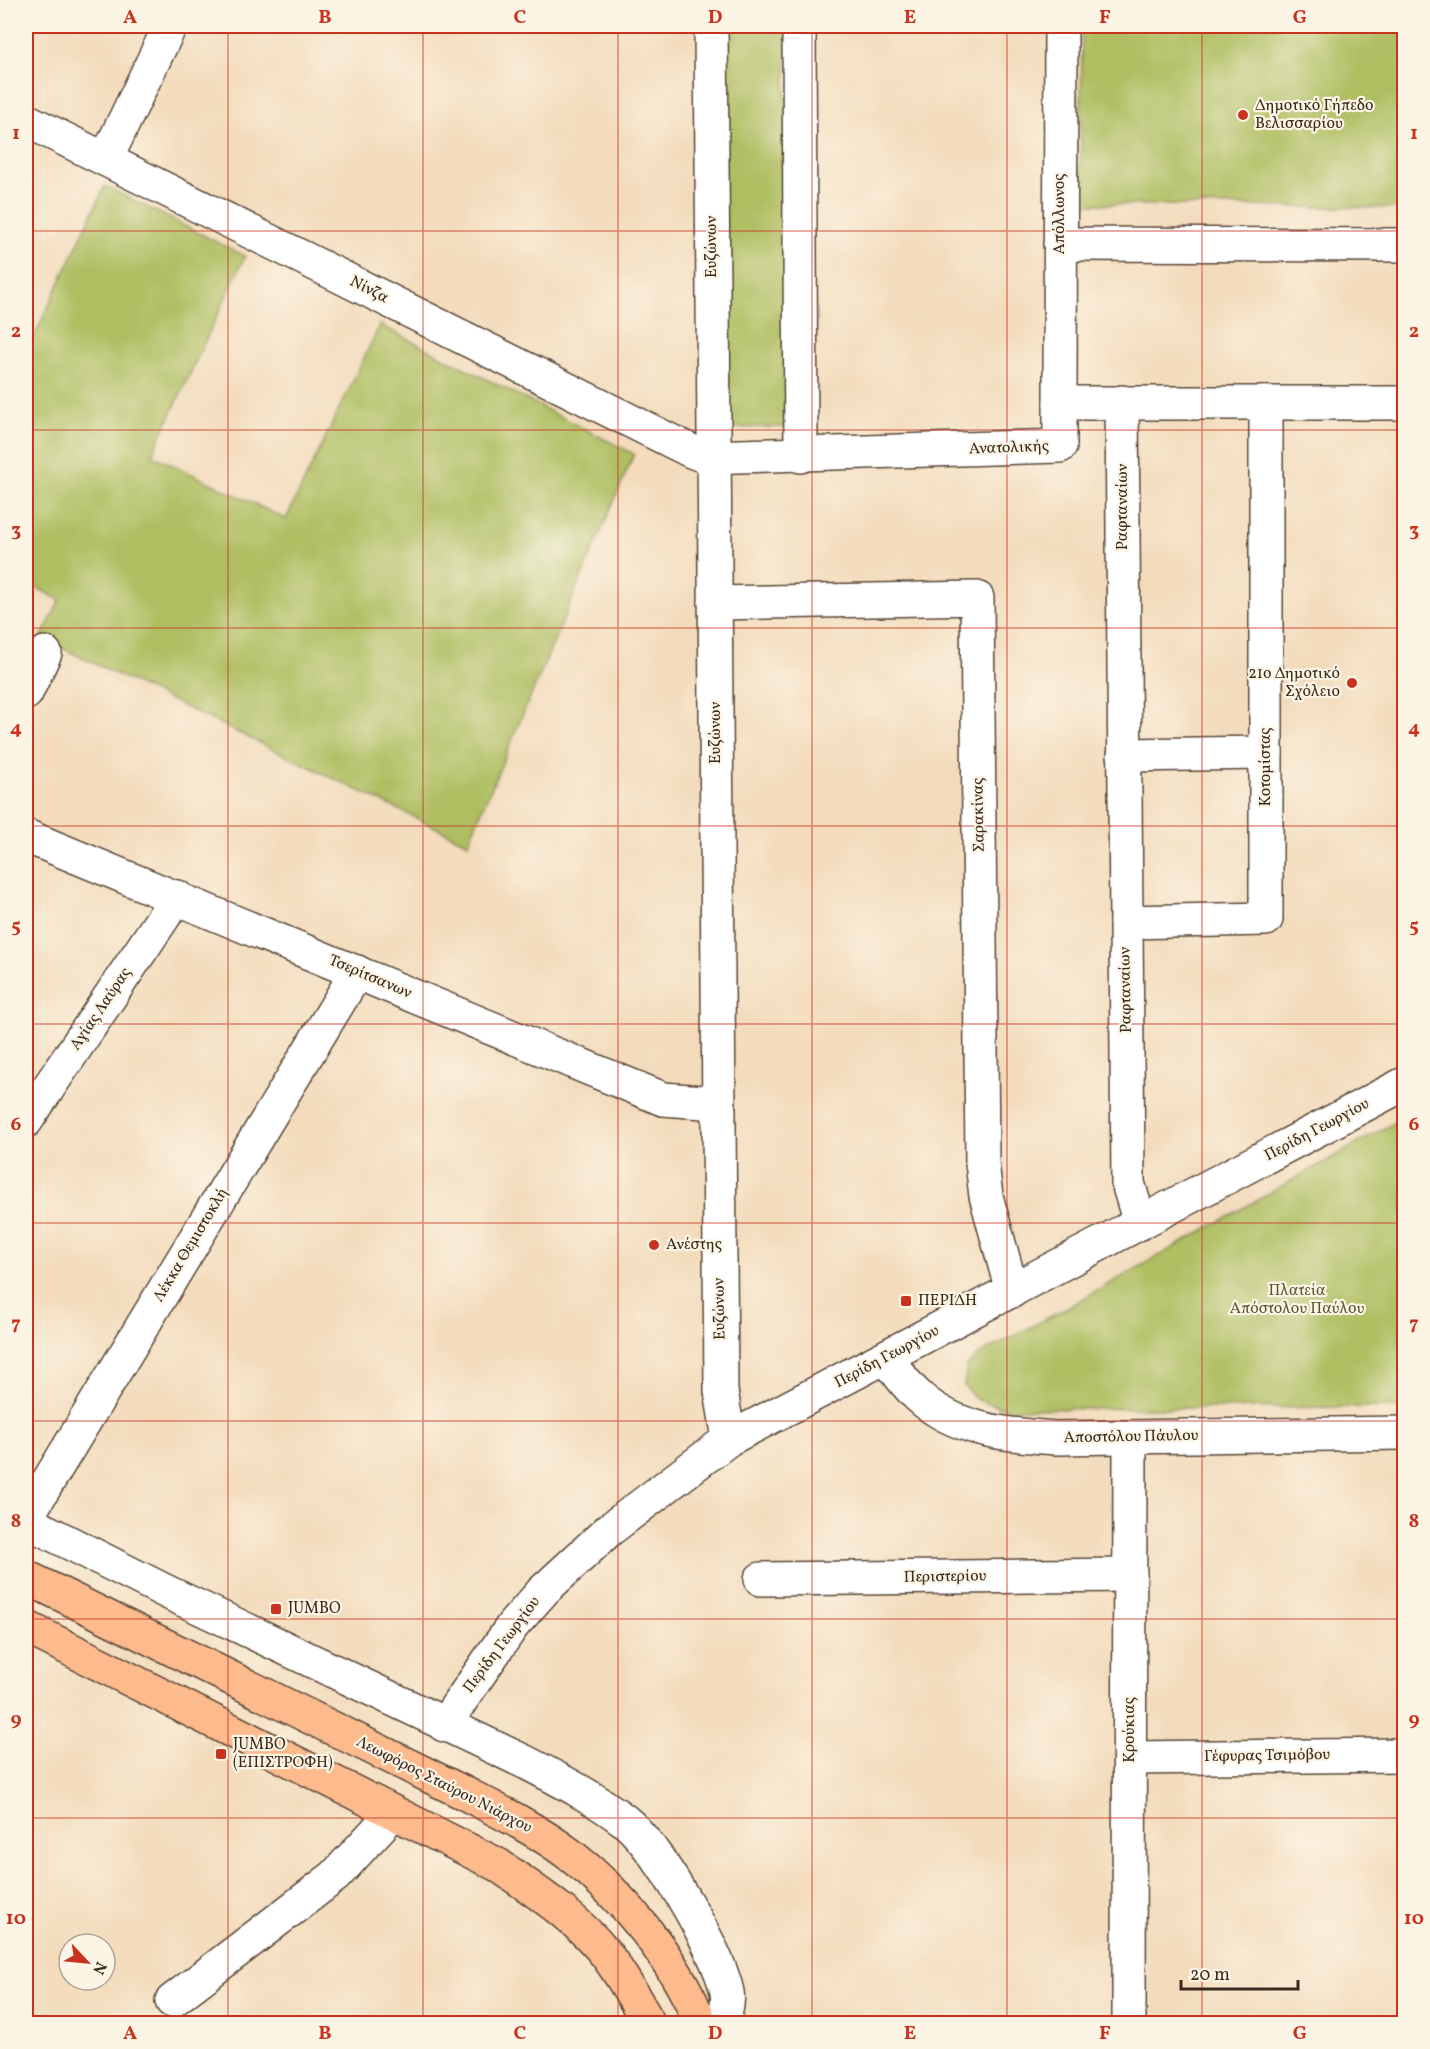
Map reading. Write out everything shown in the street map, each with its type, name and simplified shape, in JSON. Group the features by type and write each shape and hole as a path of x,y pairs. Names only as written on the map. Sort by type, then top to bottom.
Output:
{"main road":[{"name":"Λεωφόρος Σταύρου Νιάρχου","path":"26,1577 519,1821 567,1853 620,1899 656,1944 687,1994 701,2024"},
{"path":"26,1627 498,1865 552,1903 603,1951 627,1983 649,2024"}],"street":[{"path":"106,159 170,26"},
{"name":"Ευζώνων","path":"711,26 717,1103 721,1391 729,1439"},
{"path":"799,26 801,456"},
{"name":"Απόλλωνος","path":"1060,403 1061,26"},
{"name":"Νίνζα","path":"26,120 691,451 713,458"},
{"path":"1060,244 1404,245"},
{"name":"Ραφταναίων","path":"1122,402 1128,1183 1140,1223"},
{"path":"1060,403 1404,403"},
{"name":"Ανατολικής","path":"713,458 1060,446 1060,403"},
{"name":"Κοτομίστας","path":"1126,922 1266,919 1266,403"},
{"name":"Σαρακίνας","path":"715,603 976,598 982,1163 986,1196 1012,1291"},
{"path":"26,693 45,653"},
{"path":"1124,755 1266,753"},
{"name":"Τσερίτσανων","path":"26,836 663,1099 717,1103"},
{"name":"Αγίας Λαύρας","path":"26,1121 177,897"},
{"name":"Λέκκα Θεμιστοκλή","path":"26,1520 357,972"},
{"name":"Περίδη Γεωργίου","path":"444,1725 500,1643 543,1591 609,1530 729,1439 1404,1084"},
{"name":"Αποστόλου Πάυλου","path":"886,1357 920,1398 962,1423 1001,1433 1056,1438 1404,1433"},
{"name":"Κρούκιας","path":"1129,2024 1130,1437"},
{"path":"26,1520 570,1785 627,1823 663,1867 708,1946 728,1994 723,2024"},
{"name":"Περιστερίου","path":"760,1579 1130,1575"},
{"name":"Γέφυρας Τσιμόβου","path":"1130,1758 1404,1755"},
{"path":"172,2001 335,1876 393,1813"}],"green space":[{"path":"723,26 786,26 786,427 726,428"},
{"name":"Δημοτικό Γήπεδο Βελισσαρίου","path":"1082,26 1404,26 1404,208 1080,204"},
{"path":"105,186 245,256 152,455 286,519 380,325 634,454 468,843 41,638 60,600 26,582 26,333 34,337"},
{"name":"Πλατεία Απόστολου Παύλου","path":"1404,1117 1404,1407 1009,1409 977,1400 964,1386 967,1366 976,1356 1061,1311"}],"place":[{"name":"Δημοτικό Γήπεδο Βελισσαρίου","path":"1243,115"},
{"name":"21ο Δημοτικό Σχόλειο","path":"1352,683"},
{"name":"Ανέστης","path":"654,1245"},
{"name":"ΠΕΡΙΔΗ","path":"906,1301"},
{"name":"JUMBO","path":"276,1609"},
{"name":"JUMBO (ΕΠΙΣΤΡΟΦΗ)","path":"221,1754"}]}
